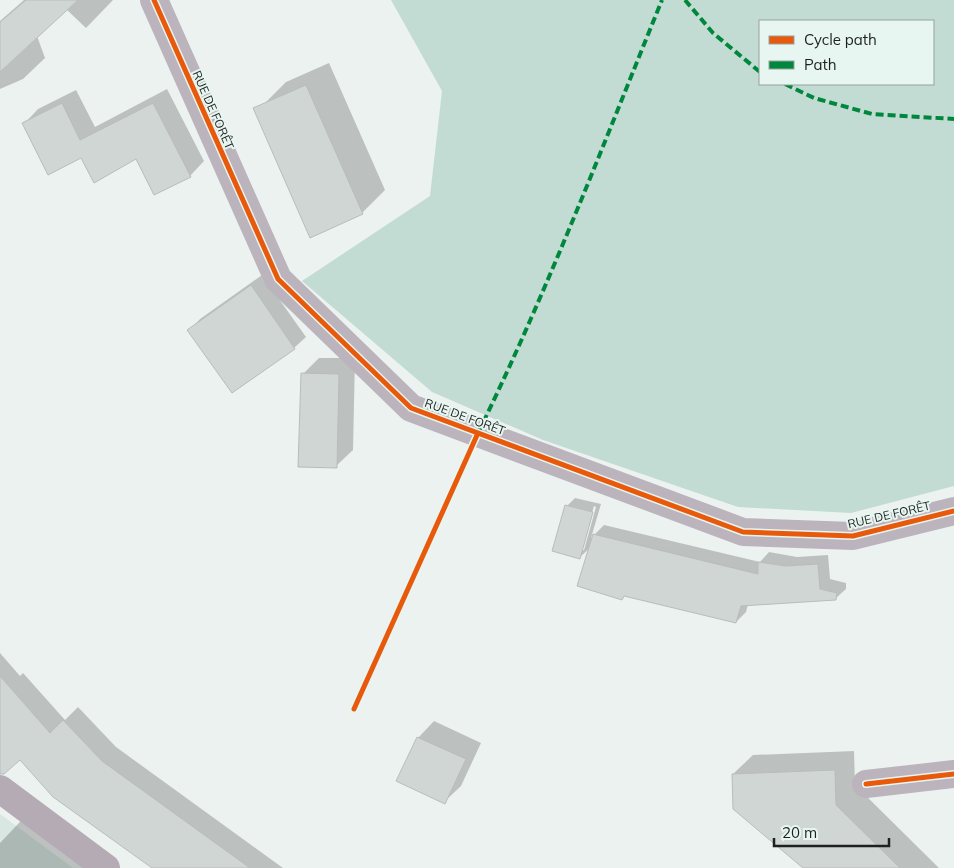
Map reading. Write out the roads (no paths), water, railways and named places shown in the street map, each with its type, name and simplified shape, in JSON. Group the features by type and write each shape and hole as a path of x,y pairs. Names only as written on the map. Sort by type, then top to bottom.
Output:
{"main road":[{"path":"0,789 106,868"}],"street":[{"name":"RUE DE FORÊT","path":"154,0 278,279 411,408 743,532 853,536 954,511"},
{"path":"866,784 954,774"}]}
